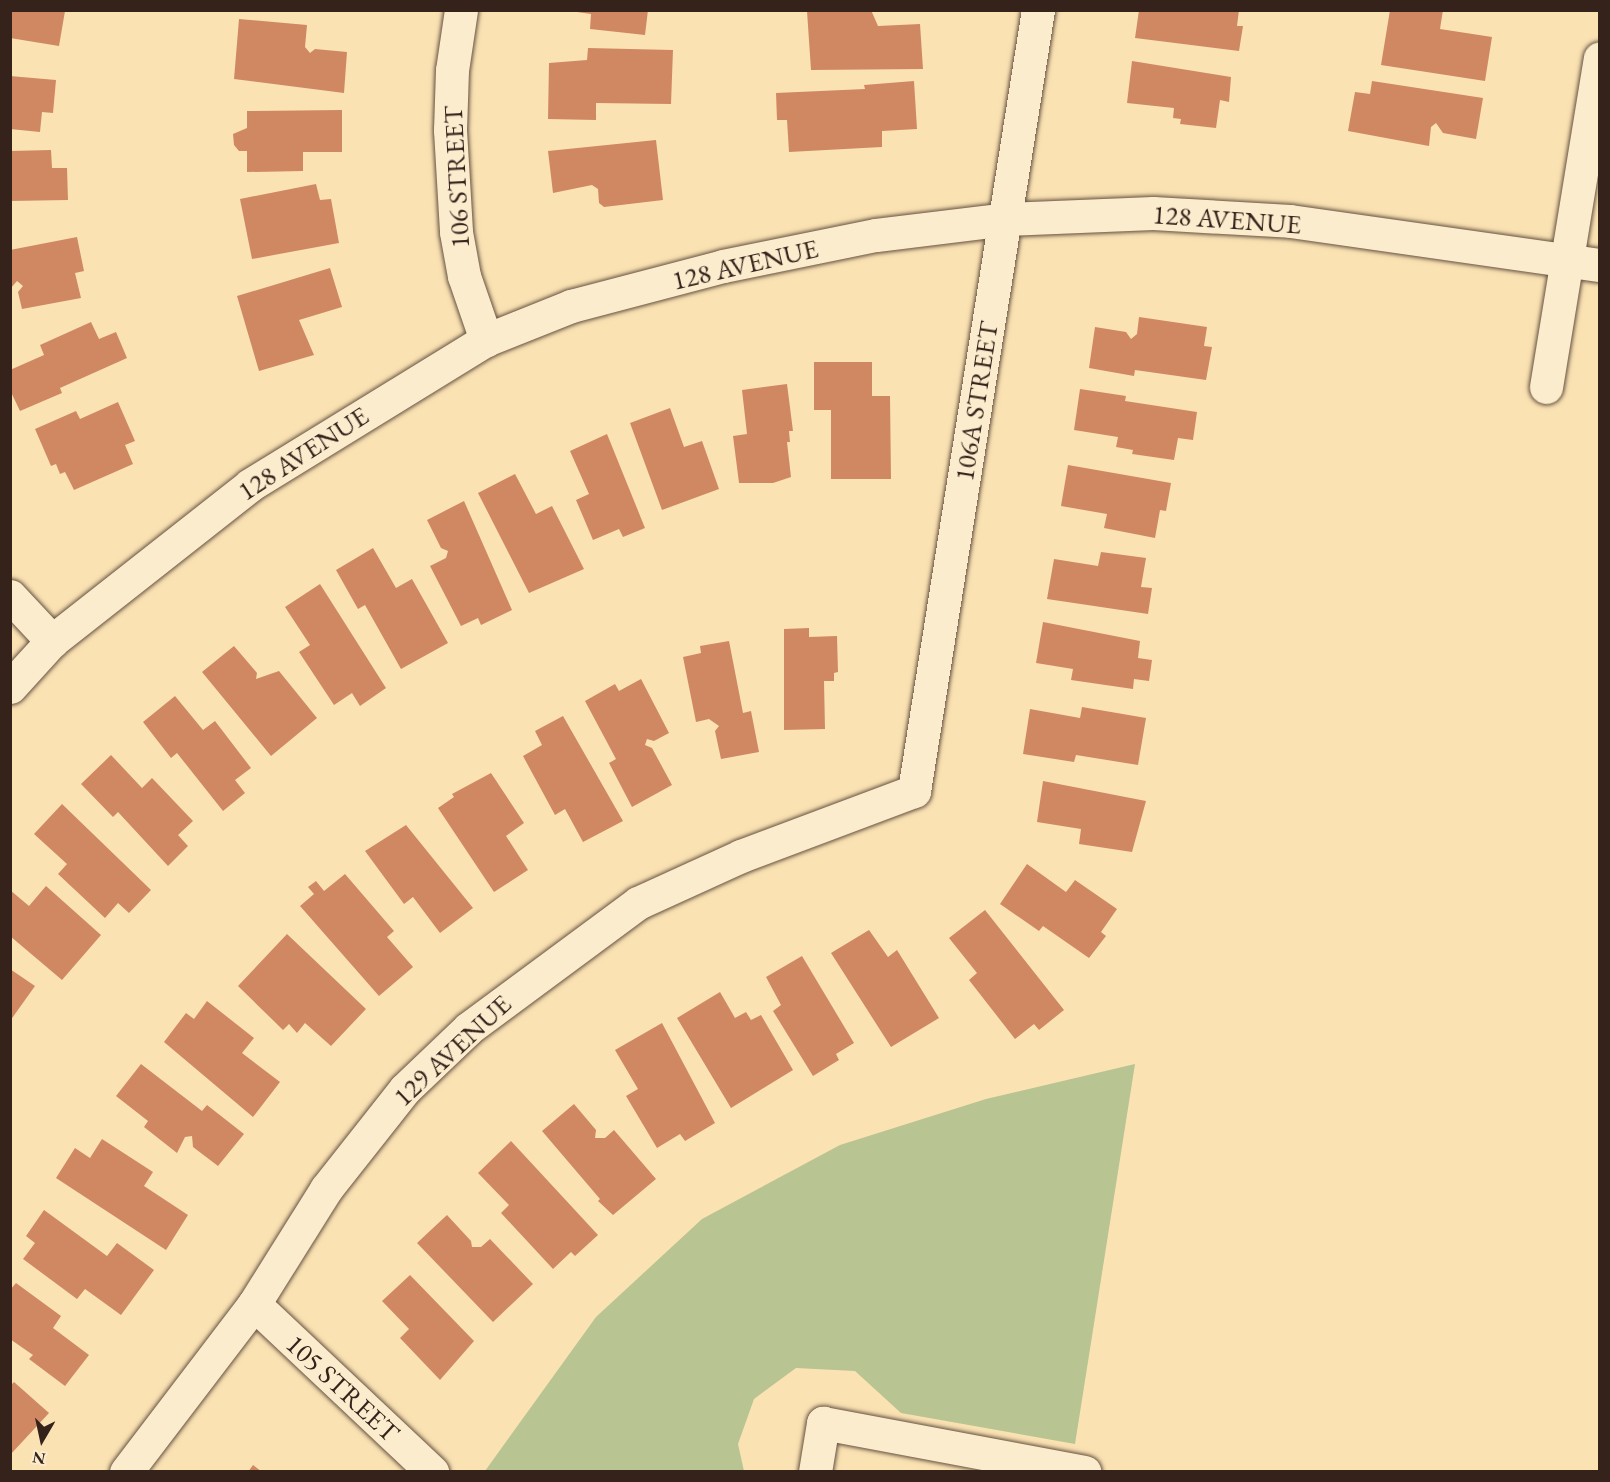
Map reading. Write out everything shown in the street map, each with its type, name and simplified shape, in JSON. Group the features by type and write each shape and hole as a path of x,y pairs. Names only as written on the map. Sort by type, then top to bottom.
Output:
{"street":[{"name":"106 STREET","path":"462,10 452,70 450,130 456,232 464,276 486,340"},
{"name":"106A STREET","path":"914,791 1038,10"},
{"path":"1546,387 1599,58"},
{"name":"128 AVENUE","path":"10,687 52,641 250,485 486,340 571,306 723,266 876,235 1006,219 1153,213 1290,221 1599,265"},
{"path":"10,596 52,641"},
{"name":"129 AVENUE","path":"126,1472 254,1304 326,1190 405,1089 469,1028 536,974 638,903 741,856 914,791"},
{"name":"105 STREET","path":"254,1304 432,1472"},
{"path":"815,1472 823,1423 1084,1472"}],"green space":[{"path":"1135,1064 1075,1444 901,1413 855,1371 796,1368 754,1399 738,1444 744,1471 485,1471 596,1317 702,1219 840,1145 986,1099"}],"building":[{"path":"10,10 65,11 59,46 10,38"},
{"path":"648,10 645,35 590,29 591,14 577,12"},
{"path":"871,10 878,26 920,24 923,69 811,70 807,11"},
{"path":"1139,10 1239,10 1237,26 1243,26 1239,51 1135,38"},
{"path":"1390,10 1443,10 1440,29 1492,37 1485,81 1381,65"},
{"path":"239,19 307,25 305,47 310,53 315,49 347,52 344,93 234,79"},
{"path":"588,48 673,50 671,104 596,103 596,120 548,119 549,63 587,60"},
{"path":"1132,61 1231,77 1229,102 1220,100 1216,128 1180,124 1181,119 1173,118 1174,108 1127,103"},
{"path":"10,76 56,80 53,113 42,112 40,132 10,129"},
{"path":"914,81 917,129 882,131 882,147 789,152 787,120 777,120 776,93 865,89 864,85"},
{"path":"1372,81 1483,98 1476,139 1443,133 1436,123 1431,127 1429,146 1348,131 1355,92 1370,94"},
{"path":"342,110 342,152 303,152 303,171 247,172 247,151 239,151 234,145 233,134 247,128 247,111"},
{"path":"656,140 663,200 604,207 599,203 598,189 592,185 553,193 548,151"},
{"path":"51,150 52,168 67,168 68,200 10,201 10,151"},
{"path":"316,184 320,200 331,199 339,243 252,259 240,199"},
{"path":"77,237 84,271 75,273 81,298 22,309 18,292 23,286 17,281 10,289 10,250"},
{"path":"330,268 342,307 299,320 314,355 259,371 237,296"},
{"path":"1139,317 1207,327 1204,346 1212,347 1206,380 1135,370 1134,376 1089,368 1095,327 1126,332 1131,339 1137,334"},
{"path":"91,322 99,339 116,332 127,358 60,388 62,393 20,411 10,390 10,370 44,355 40,345"},
{"path":"814,362 872,362 872,396 890,396 891,479 831,479 831,410 814,410"},
{"path":"787,384 793,431 789,431 790,442 787,442 791,477 773,483 739,483 733,436 747,434 742,390"},
{"path":"1080,389 1126,396 1125,401 1197,412 1193,440 1178,438 1174,460 1132,454 1133,450 1116,447 1118,437 1074,430"},
{"path":"118,402 135,441 125,445 133,464 74,490 65,472 60,474 56,464 51,466 35,429 76,411 80,419"},
{"path":"670,408 684,447 702,441 719,489 662,510 630,423"},
{"path":"607,434 645,528 623,537 619,529 593,540 576,500 589,494 570,451"},
{"path":"1068,465 1171,483 1166,511 1160,510 1155,538 1104,528 1107,514 1061,506"},
{"path":"515,474 536,514 552,506 584,569 529,593 478,493"},
{"path":"464,501 512,610 481,625 478,618 461,626 430,566 446,558 448,551 441,548 427,520"},
{"path":"373,548 396,588 412,579 448,643 401,669 365,605 358,609 336,570"},
{"path":"1101,552 1146,558 1141,587 1152,588 1148,614 1047,599 1054,559 1098,566"},
{"path":"320,584 386,688 360,706 352,693 334,705 299,652 310,645 285,607"},
{"path":"1043,622 1140,641 1138,658 1152,660 1149,681 1134,679 1133,689 1071,680 1073,669 1036,663"},
{"path":"809,628 809,637 837,636 838,672 834,673 834,681 824,681 825,729 784,730 784,629"},
{"path":"729,641 743,713 751,711 759,752 721,759 715,731 719,726 709,719 696,722 683,657 701,653 700,646"},
{"path":"234,646 257,673 256,679 279,671 317,718 271,756 202,672"},
{"path":"641,679 669,733 654,741 647,739 645,745 652,748 672,785 632,807 609,763 616,759 585,701 615,684 619,691"},
{"path":"175,696 203,730 215,721 251,768 235,780 245,793 223,811 177,753 171,758 143,722"},
{"path":"1082,707 1146,718 1138,765 1076,755 1074,762 1023,754 1030,709 1080,718"},
{"path":"563,716 623,821 583,842 565,809 555,815 523,756 542,745 535,731"},
{"path":"111,755 142,788 152,778 193,821 178,835 188,846 168,866 118,812 113,817 81,784"},
{"path":"491,773 524,823 506,836 528,870 494,892 438,808 454,797 452,794"},
{"path":"1043,781 1146,801 1132,852 1079,844 1081,829 1037,822"},
{"path":"62,804 151,890 129,913 118,903 105,918 58,874 67,864 34,834"},
{"path":"406,825 473,908 440,933 413,897 404,904 365,851"},
{"path":"1027,864 1066,892 1075,880 1117,909 1101,932 1106,936 1089,958 1043,926 1039,931 1000,904"},
{"path":"345,874 394,931 387,937 413,967 379,996 300,906 314,894 308,887 316,881 324,891"},
{"path":"46,886 101,935 62,980 10,936 10,890 29,906"},
{"path":"985,910 1064,1010 1039,1030 1034,1024 1015,1039 969,980 977,973 949,938"},
{"path":"869,930 888,957 897,950 939,1018 891,1047 831,953"},
{"path":"287,934 366,1009 331,1046 305,1023 297,1033 289,1024 283,1030 238,986"},
{"path":"802,956 854,1043 836,1054 839,1060 813,1076 773,1011 781,1005 766,977"},
{"path":"10,969 35,986 10,1021"},
{"path":"720,992 735,1018 746,1012 751,1020 761,1015 793,1070 731,1108 677,1018"},
{"path":"207,1001 254,1038 242,1053 280,1082 253,1117 164,1042 186,1013 194,1019"},
{"path":"662,1023 715,1123 685,1141 680,1134 657,1148 626,1096 638,1089 615,1050"},
{"path":"141,1064 202,1111 207,1105 244,1134 218,1166 193,1147 192,1136 185,1137 177,1153 144,1127 148,1121 116,1096"},
{"path":"574,1104 596,1130 595,1138 605,1138 614,1130 656,1179 613,1215 598,1201 600,1199 542,1131"},
{"path":"102,1139 153,1172 144,1186 188,1215 166,1250 56,1178 75,1148 90,1158"},
{"path":"511,1141 598,1235 575,1256 571,1252 553,1269 501,1213 509,1205 478,1173"},
{"path":"44,1210 107,1256 117,1243 154,1270 121,1315 85,1289 77,1299 23,1259 35,1243 26,1236"},
{"path":"447,1215 471,1241 472,1247 481,1247 490,1239 533,1284 493,1322 417,1243"},
{"path":"410,1275 474,1341 440,1380 400,1338 409,1329 382,1301"},
{"path":"16,1283 61,1316 53,1328 89,1355 65,1386 29,1359 33,1355 10,1339 10,1290"},
{"path":"14,1382 49,1413 10,1455 10,1386"},
{"path":"253,1465 262,1472 248,1472"}]}
